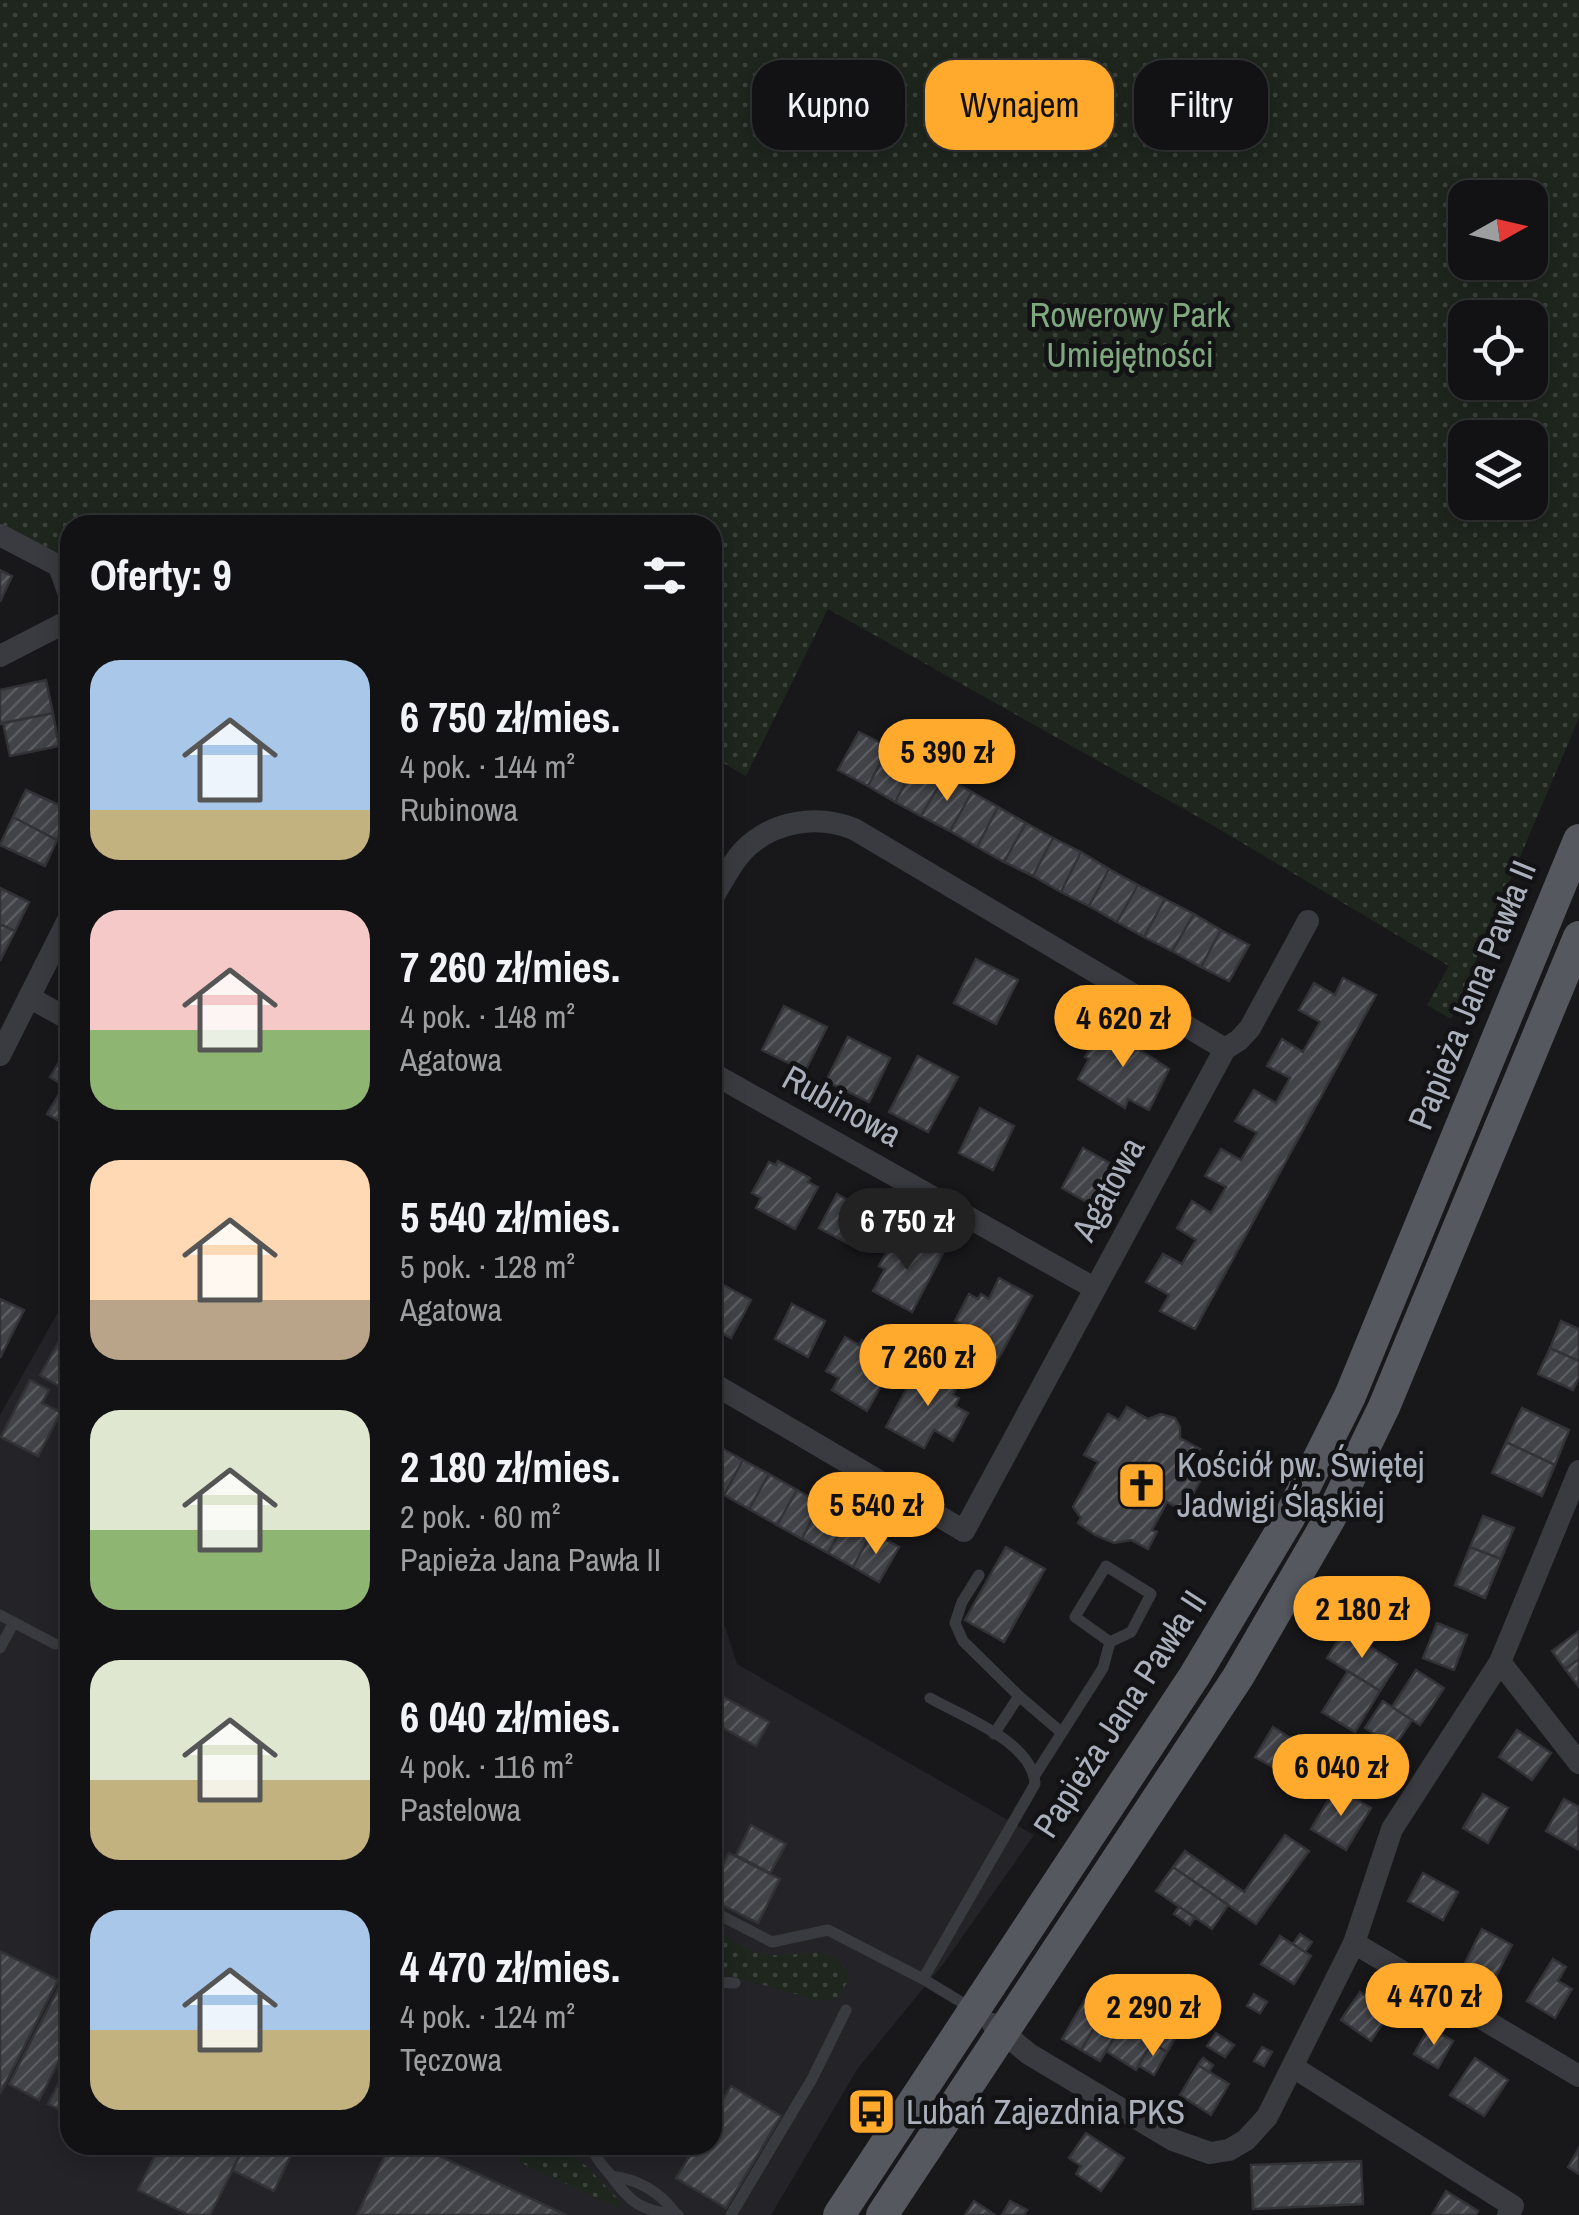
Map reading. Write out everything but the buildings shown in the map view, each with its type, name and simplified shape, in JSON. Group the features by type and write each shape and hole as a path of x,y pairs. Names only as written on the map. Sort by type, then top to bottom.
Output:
{"main road":[{"name":"Papieża Jana Pawła II","path":"839,2215 1195,1675 1289,1518 1350,1396 1579,840"},
{"path":"882,2215 1238,1677 1330,1518 1384,1407 1579,936"}],"street":[{"path":"0,536 60,568"},
{"path":"0,656 60,625"},
{"path":"722,883 742,852 779,828 820,820 854,829 1225,1048"},
{"name":"Agatowa","path":"722,1389 964,1530 1225,1048 1250,1028 1308,921"},
{"path":"0,1055 60,936"},
{"path":"29,998 60,1015"},
{"name":"Rubinowa","path":"722,1079 1094,1288"},
{"path":"975,2010 1028,2054 1172,2140 1210,2153 1230,2150 1246,2140 1267,2117 1354,1944 1392,1829 1500,1662 1579,1471"},
{"path":"1500,1662 1579,1763"},
{"path":"1354,1944 1579,2076"},
{"path":"1293,2066 1513,2206 1508,2215"}],"lane":[{"path":"1106,1566 1151,1594 1131,1632 1110,1642 1075,1617 1106,1566"},
{"path":"978,1575 955,1623 963,1641 1062,1733"},
{"path":"0,1615 56,1644"},
{"path":"0,1648 14,1622"},
{"path":"1034,1775 1104,1668 1110,1642"},
{"path":"994,1734 1019,1696"},
{"path":"923,1978 1035,1784 1025,1755 930,1698"},
{"path":"722,1917 772,1942 828,1930 923,1978 975,2010"},
{"path":"722,1982 735,1983"},
{"path":"731,2215 812,2079 846,2010"},
{"path":"595,2155 628,2199 652,2212 677,2215"},
{"path":"610,2176 624,2177 646,2188 677,2215"}],"shaded area":[{"path":"60,1309 60,2155 722,2155 722,1624 737,1664 1034,1835 944,1963 858,2068 771,2215 0,2215 0,1415"}],"green space":[{"name":"Rowerowy Park Umiejętności","path":"0,0 1579,0 1579,718 1451,1019 1427,1005 1449,966 1207,822 828,609 746,776 722,762 722,515 60,515 60,553 0,525"},
{"path":"722,1936 765,1954 814,1953 834,1958 850,1978 837,1998 821,2001 722,1974"},
{"path":"523,2155 570,2155 621,2202 619,2208 519,2162"}],"place":[{"name":"Kościół pw. Świętej Jadwigi Śląskiej","path":"1142,1485"},
{"name":"Lubań Zajezdnia PKS","path":"871,2112"}]}
